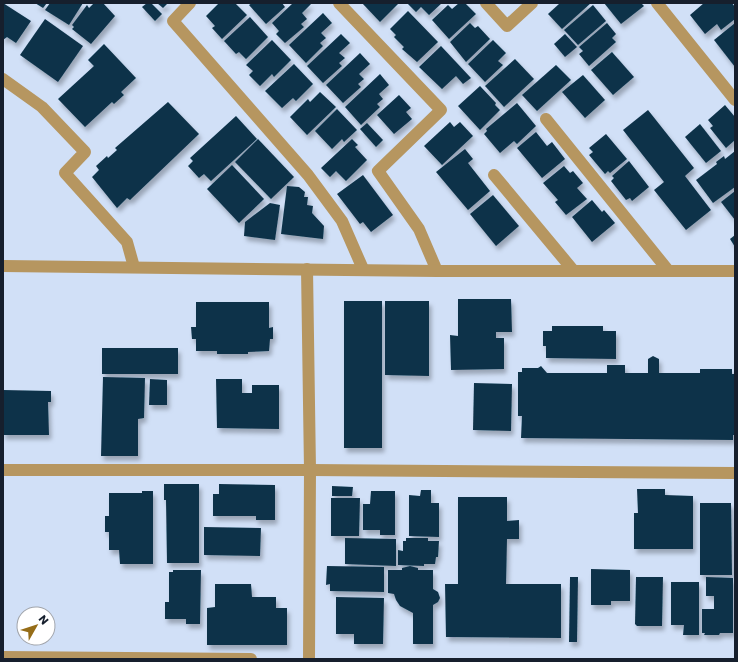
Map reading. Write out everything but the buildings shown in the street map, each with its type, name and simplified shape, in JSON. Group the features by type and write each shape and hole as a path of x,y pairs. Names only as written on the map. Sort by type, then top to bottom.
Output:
{"street":[{"path":"190,3 173,20 308,174 342,221 363,269"},
{"path":"339,3 441,110 378,171 419,229 437,271"},
{"path":"486,3 508,26 532,3"},
{"path":"657,3 735,100"},
{"path":"3,79 42,107 85,152 65,173 127,242 134,267"},
{"path":"546,119 667,269"},
{"path":"494,175 573,270"},
{"path":"3,266 437,271 667,269 735,270"},
{"path":"307,269 310,470 309,659"},
{"path":"3,470 310,470 735,473"},
{"path":"3,657 251,659"}]}
